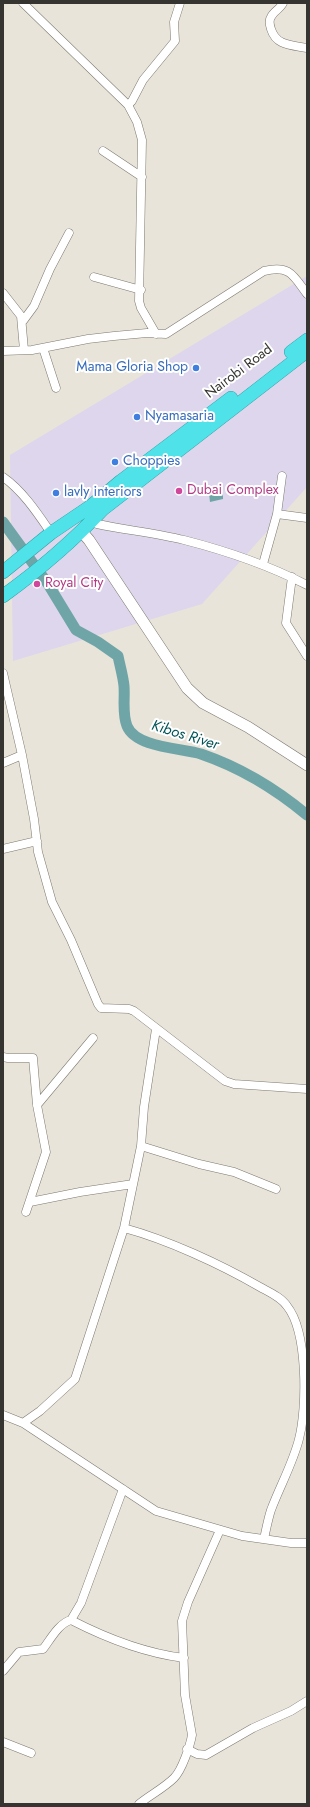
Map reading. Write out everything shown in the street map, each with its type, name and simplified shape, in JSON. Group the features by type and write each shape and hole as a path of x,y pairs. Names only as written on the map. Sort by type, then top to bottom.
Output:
{"highway":[{"name":"Nairobi Road","path":"3,572 51,533 91,506 121,481 307,340"},
{"name":"Nairobi Road","path":"3,596 82,532 103,509 307,351"}],"main road":[{"path":"82,532 89,540 187,688 204,703 248,727 307,765"}],"street":[{"path":"23,3 128,105 137,122 142,140 140,305 156,334"},
{"path":"128,105 132,101 143,80 175,41 174,22 180,3"},
{"path":"283,3 271,16 270,25 273,35 278,41 284,44 307,48"},
{"path":"103,151 142,177"},
{"path":"23,321 34,306 68,233"},
{"path":"3,351 43,348 88,339 147,333 166,334 172,332 264,271 280,269 291,272 307,294"},
{"path":"94,278 141,290"},
{"path":"3,293 18,310 23,321 24,350"},
{"path":"43,348 56,388"},
{"path":"263,564 277,514 282,476"},
{"path":"3,477 15,487 51,533"},
{"path":"277,514 307,518"},
{"path":"97,524 182,540 263,564 307,585"},
{"path":"292,577 286,623 307,656"},
{"path":"3,673 22,755 38,852 52,902 71,940 98,1004 101,1008 129,1009 229,1083 261,1087 307,1089"},
{"path":"3,763 22,755"},
{"path":"3,849 37,841"},
{"path":"23,1423 40,1411 75,1379 124,1228 141,1146 144,1107 156,1029"},
{"path":"37,1105 93,1038"},
{"path":"3,1057 33,1058 37,1105 46,1152 26,1212"},
{"path":"141,1146 199,1164 234,1172 276,1189"},
{"path":"30,1202 80,1192 133,1184"},
{"path":"124,1228 169,1244 237,1274 279,1298 288,1306 295,1319 304,1358 305,1387 303,1417 299,1439 270,1512 264,1539"},
{"path":"3,1416 23,1423 156,1511 242,1536 291,1543 307,1543"},
{"path":"3,1671 19,1652 42,1649 55,1633 71,1620 81,1603 123,1489"},
{"path":"139,1804 174,1778 180,1768 192,1735 186,1702 183,1617 220,1530"},
{"path":"71,1620 116,1641 155,1652 184,1658"},
{"path":"187,1749 197,1754 206,1755 253,1728 290,1711 307,1701"},
{"path":"3,1742 31,1753"}],"shaded area":[{"path":"307,276 307,487 202,604 13,661 10,455"}],"water":[{"path":"223,492 223,499 210,502 209,493"}],"waterway":[{"name":"Kibos River","path":"3,522 48,584 76,630 98,642 118,656 124,686 125,721 132,733 149,743 201,754 243,772 270,788 307,815"}],"place":[{"name":"Mama Gloria Shop","path":"196,368"},
{"name":"Nyamasaria","path":"137,417"},
{"name":"Choppies","path":"115,462"},
{"name":"Dubai Complex","path":"179,491"},
{"name":"lavly interiors","path":"56,493"},
{"name":"Royal City","path":"37,584"}]}
